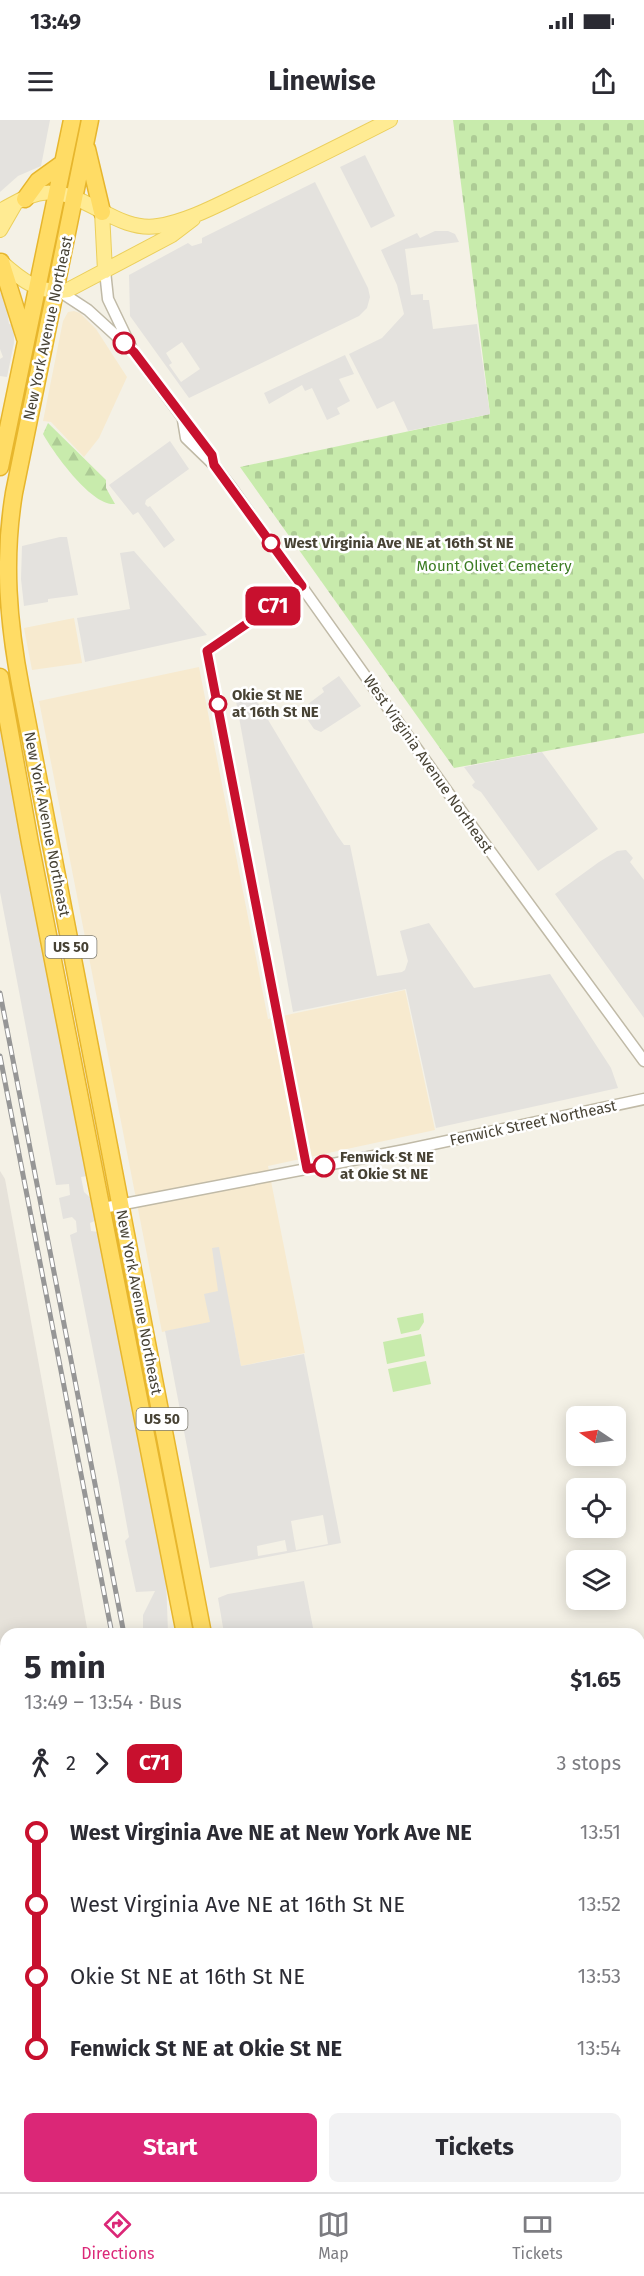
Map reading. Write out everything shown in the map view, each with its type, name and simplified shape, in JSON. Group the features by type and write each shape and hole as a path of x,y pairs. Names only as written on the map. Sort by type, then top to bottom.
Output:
{"highway":[{"name":"New York Avenue Northeast","path":"0,467 72,120"},
{"name":"New York Avenue Northeast","path":"90,120 12,506 6,568 8,614 202,1628"},
{"path":"86,140 102,212"},
{"path":"21,200 38,181 63,163"},
{"path":"0,258 15,299 26,342"},
{"name":"New York Avenue Northeast","path":"0,677 30,843 184,1628"}],"main road":[{"path":"0,211 41,193 56,194 74,198 128,224 146,227 163,225 202,213 390,120"},
{"path":"0,230 21,200"},
{"path":"102,212 105,271"},
{"path":"0,258 20,279 38,287 57,291 72,288 172,235 202,213"}],"street":[{"name":"West Virginia Avenue Northeast","path":"105,271 108,299 134,352 183,420 186,438 214,465 474,830 644,1061"},
{"name":"West Virginia Avenue Northeast","path":"57,291 88,310 134,352"},
{"name":"Fenwick Street Northeast","path":"103,1208 394,1152 644,1099"}],"shaded area":[{"path":"0,120 50,120 41,166 18,176 0,192"},
{"path":"365,155 395,216 371,228 340,167"},
{"path":"315,182 368,288 370,297 367,308 359,316 189,398 130,316 129,275 188,243 192,246 202,243 202,238","holes":["182,342 200,369 181,382 169,365 172,363 166,353"]},
{"path":"435,231 448,231 455,234 459,242 405,249 411,295 423,294 423,300 429,300 433,329 477,324 490,414 408,431 394,401 377,409 349,354 382,338 404,314 397,285 381,250 417,233 420,238"},
{"path":"0,292 6,303 9,324 14,325 14,343 7,377 0,376 0,359 3,357 0,349"},
{"path":"68,312 80,313 96,329 127,377 99,438 84,457 51,422 43,421 63,321"},
{"path":"345,355 354,374 339,379 350,401 337,408 340,414 327,420 312,388 305,391 302,385 269,404 264,393"},
{"path":"170,441 189,469 146,500 145,504 150,506 175,540 164,548 138,512 133,515 109,485"},
{"path":"67,537 78,595 48,599 48,602 24,606 21,579 22,546"},
{"path":"134,551 207,635 85,662 77,618 130,609 120,553"},
{"path":"74,618 82,663 32,670 24,628"},
{"path":"199,667 268,1019 405,990 435,1130 268,1166 305,1353 241,1366 232,1318 162,1332 39,701"},
{"path":"339,676 361,706 321,732 314,729 303,713 308,708 308,704 324,692 322,688"},
{"path":"248,697 255,698 337,835 344,845 350,845 377,976 405,970 408,961 400,931 429,923 474,988 550,974 611,1068 618,1088 436,1128 406,989 293,1012 236,701"},
{"path":"0,724 87,1176 81,1177 84,1192 93,1200 97,1220 90,1223 91,1231 98,1232 166,1577 168,1628 143,1628 143,1615 155,1591 136,1592 125,1541 129,1537 118,1477 70,1235 77,1232 76,1221 72,1217 63,1219 59,1198 70,1195 69,1184 56,1185 0,892"},
{"path":"542,752 598,829 538,871 481,792 474,788 472,785 475,782 464,767"},
{"path":"626,850 633,858 630,862 644,880 644,1018 555,894 599,862 617,851"},
{"path":"0,1171 5,1179 87,1628 0,1628"},
{"path":"219,1247 241,1366 304,1354 341,1543 210,1568 165,1331 210,1322 204,1294 218,1291 212,1248","holes":["323,1515 328,1544 296,1550 291,1521","285,1540 287,1551 258,1556 257,1546"]},
{"path":"304,1581 313,1628 223,1628 218,1598 228,1594"}],"green space":[{"name":"Mount Olivet Cemetery","path":"453,120 644,120 644,733 454,768 240,467 490,414"},
{"path":"48,423 106,480 106,488 115,504 106,503 95,497 64,465 43,434"},
{"path":"423,1313 424,1322 419,1330 401,1334 397,1318"},
{"path":"421,1334 425,1356 387,1364 383,1342"},
{"path":"426,1361 431,1384 393,1392 388,1369"}],"railway":[{"path":"0,993 123,1628"},
{"path":"0,1056 111,1628"}],"bus line":[{"name":"C71","path":"124,343 134,352 166,399 212,455 214,465 302,586 219,645 207,651 307,1169 324,1166"}],"place":[{"name":"West Virginia Ave NE at 16th St NE","path":"271,543"},
{"name":"Okie St NE at 16th St NE","path":"218,704"},
{"name":"Fenwick St NE at Okie St NE","path":"324,1166"}]}
